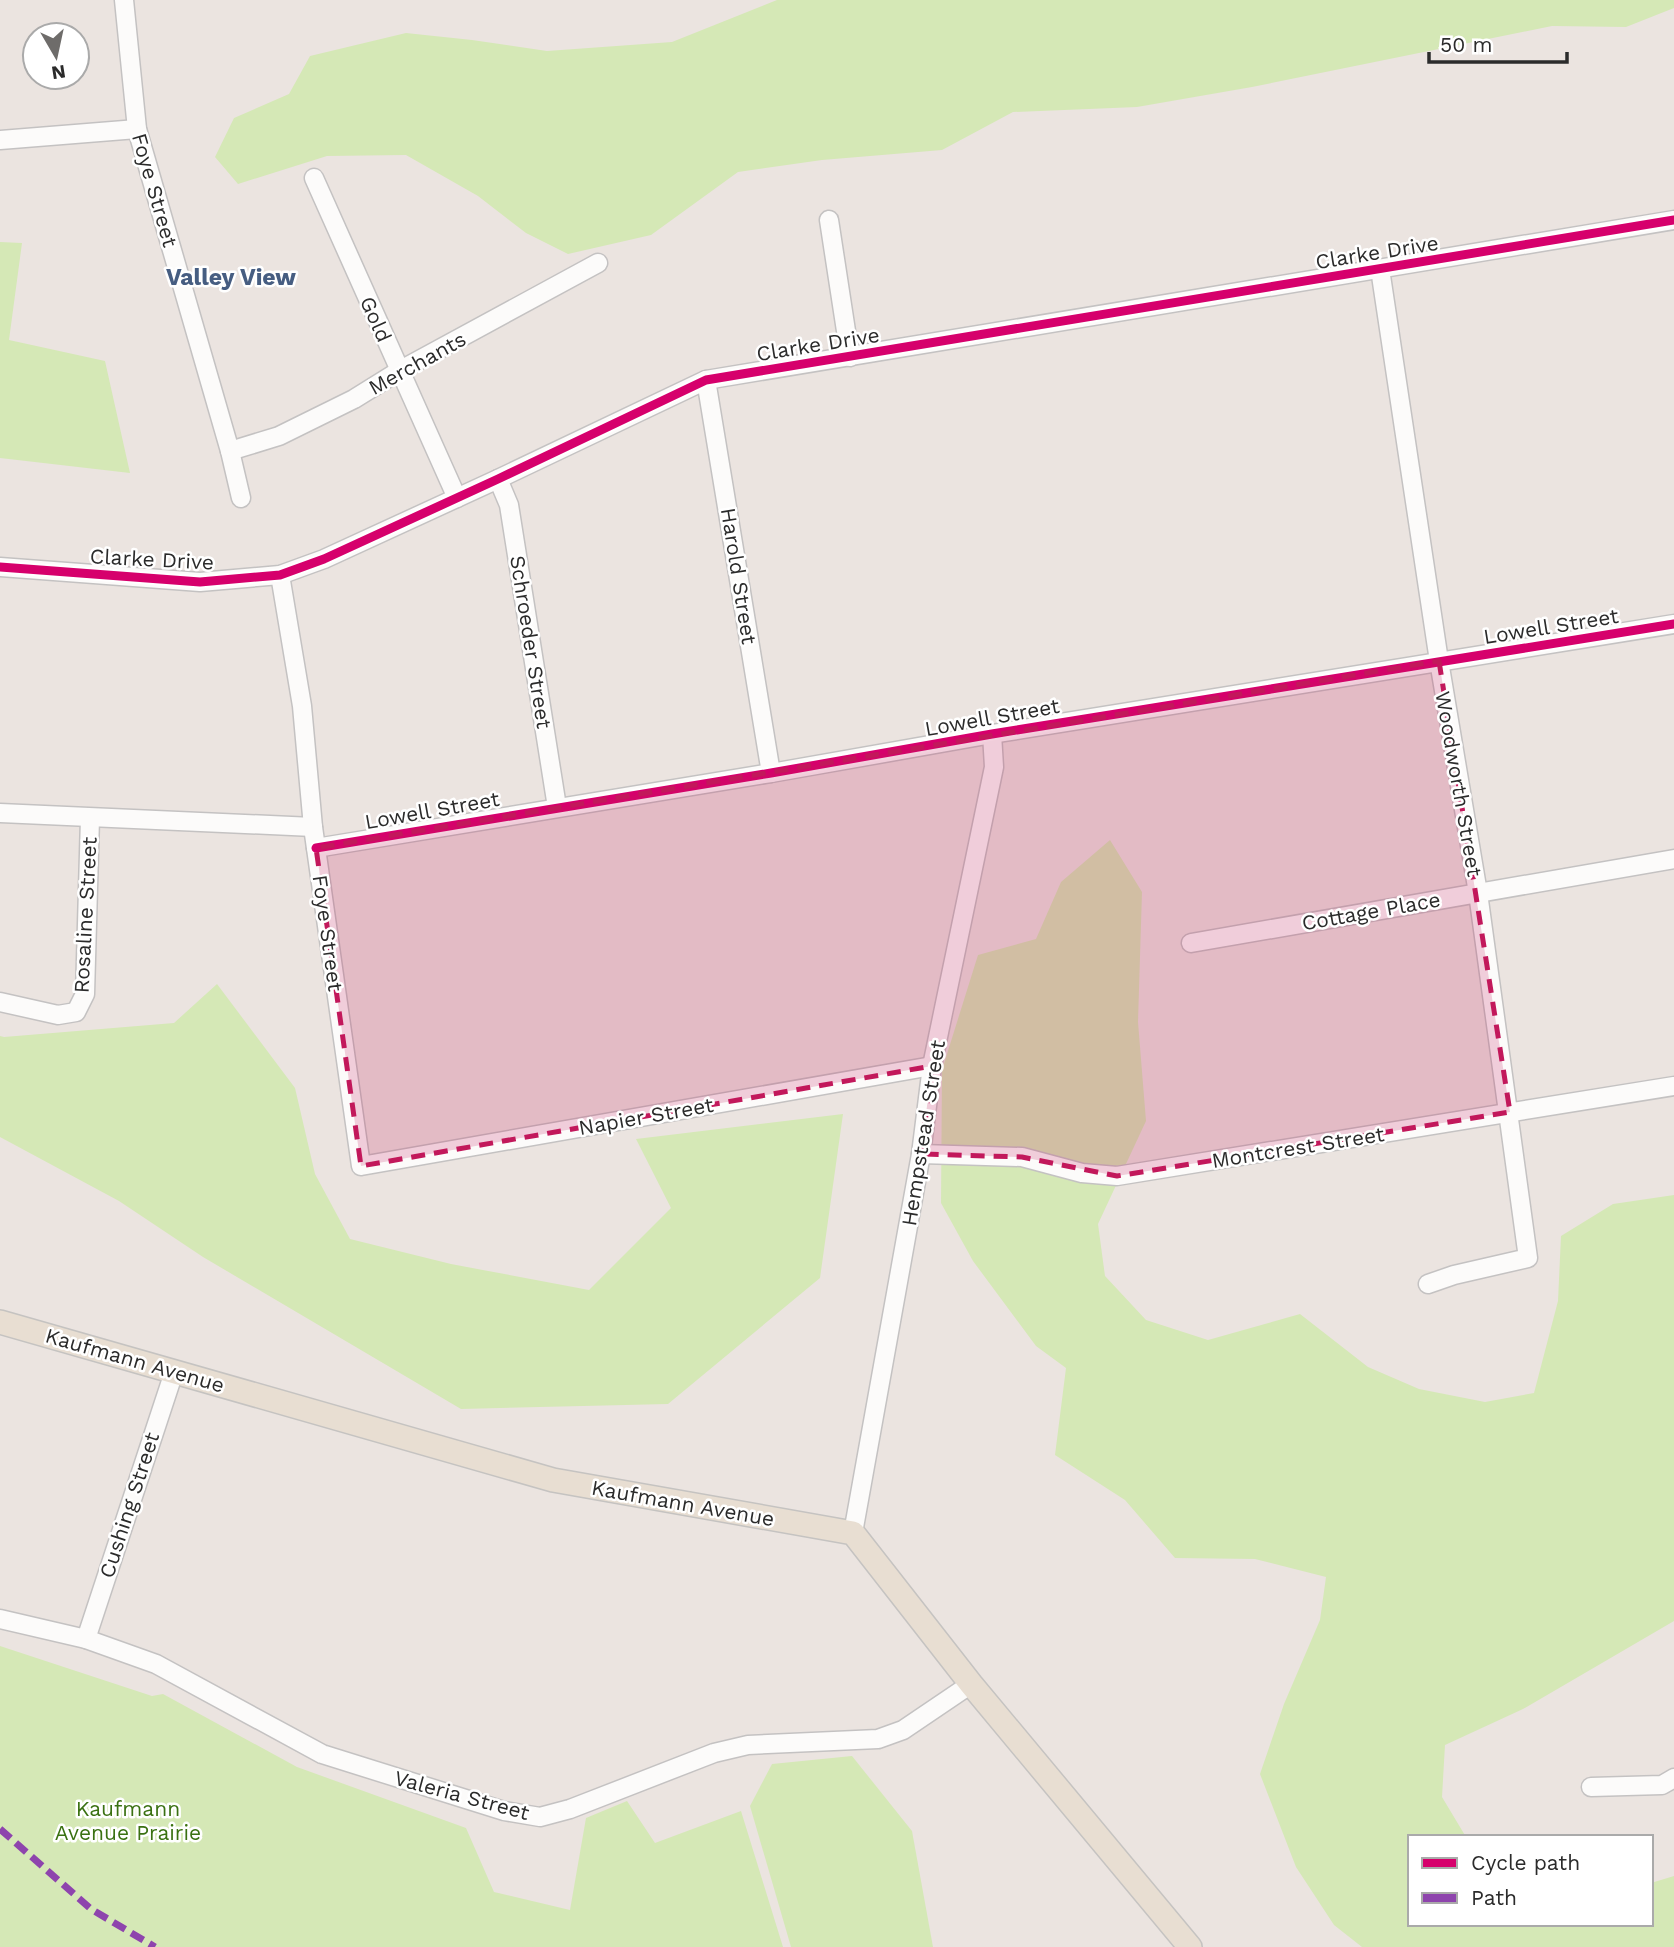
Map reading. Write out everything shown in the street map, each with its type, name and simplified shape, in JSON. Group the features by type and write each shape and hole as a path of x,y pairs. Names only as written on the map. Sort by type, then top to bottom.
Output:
{"main road":[{"name":"Kaufmann Avenue","path":"0,1322 553,1480 853,1533"},
{"path":"853,1533 971,1684 1190,1947"}],"street":[{"name":"Foye Street","path":"124,0 137,129 230,451 241,498"},
{"path":"0,140 137,129"},
{"name":"Gold","path":"314,178 457,498"},
{"path":"828,220 850,357"},
{"name":"Clarke Drive","path":"0,567 200,582 280,575 324,559 706,380 1674,220"},
{"name":"Merchants","path":"230,451 279,436 354,399 399,371 598,263"},
{"name":"Woodworth Street","path":"1380,269 1438,661 1478,893 1528,1258 1454,1275 1428,1284"},
{"name":"Harold Street","path":"706,380 771,773"},
{"name":"Schroeder Street","path":"498,479 509,505 557,807"},
{"name":"Foye Street","path":"280,575 302,706 313,827 361,1166"},
{"name":"Lowell Street","path":"316,848 992,734 1674,624"},
{"name":"Hempstead Street","path":"853,1533 921,1154 932,1066 994,766 992,734"},
{"path":"0,813 313,827"},
{"name":"Rosaline Street","path":"0,1002 58,1015 76,1012 85,994 90,818"},
{"name":"Cottage Place","path":"1191,943 1674,859"},
{"name":"Napier Street","path":"361,1166 932,1066"},
{"name":"Montcrest Street","path":"921,1154 1022,1157 1082,1173 1117,1177 1674,1086"},
{"name":"Cushing Street","path":"86,1639 174,1372"},
{"name":"Valeria Street","path":"0,1619 86,1639 156,1664 322,1754 503,1811 540,1816 570,1809 714,1753 748,1745 878,1739 904,1730 971,1684"},
{"path":"1591,1787 1662,1785 1674,1778"}],"highlighted area":[{"path":"1439,661 1510,1112 1117,1176 1022,1157 921,1154 932,1066 361,1166 316,848"}],"green space":[{"path":"777,0 1674,0 1674,8 1626,27 1552,26 1252,87 1137,107 1013,112 942,150 822,160 738,172 651,235 568,254 526,233 478,196 406,155 327,156 238,184 215,157 234,118 289,94 310,56 406,33 547,51 672,42"},
{"path":"0,242 22,243 9,340 105,361 130,473 0,458"},
{"path":"1110,840 1142,892 1138,1022 1146,1121 1098,1224 1105,1276 1146,1320 1208,1340 1300,1314 1368,1367 1419,1389 1485,1402 1534,1393 1558,1301 1561,1236 1613,1204 1674,1195 1674,1621 1523,1709 1445,1745 1442,1797 1465,1835 1408,1835 1408,1926 1653,1926 1653,1882 1674,1876 1674,1947 1362,1947 1334,1925 1296,1867 1260,1774 1284,1704 1320,1620 1326,1577 1255,1559 1175,1558 1125,1500 1055,1455 1066,1368 1036,1346 973,1261 941,1203 942,1070 978,955 1036,939 1061,882"},
{"path":"217,984 295,1088 315,1174 350,1239 451,1264 589,1290 671,1208 636,1139 843,1114 820,1278 668,1404 461,1409 203,1257 119,1201 0,1137 0,1036 174,1023"},
{"name":"Kaufmann Avenue Prairie","path":"0,1646 152,1696 163,1694 297,1767 466,1828 494,1892 570,1910 586,1818 627,1801 655,1843 741,1811 783,1947 0,1947"},
{"path":"852,1756 912,1831 933,1947 791,1947 750,1806 772,1764"}],"marked path":[{"path":"0,1829 91,1909 155,1947"}],"cycle path":[{"path":"0,567 200,582 280,575 324,559 706,380 1674,220"},
{"path":"316,848 992,734 1674,624"}],"district":[{"name":"Valley View","path":"231,277"}]}
